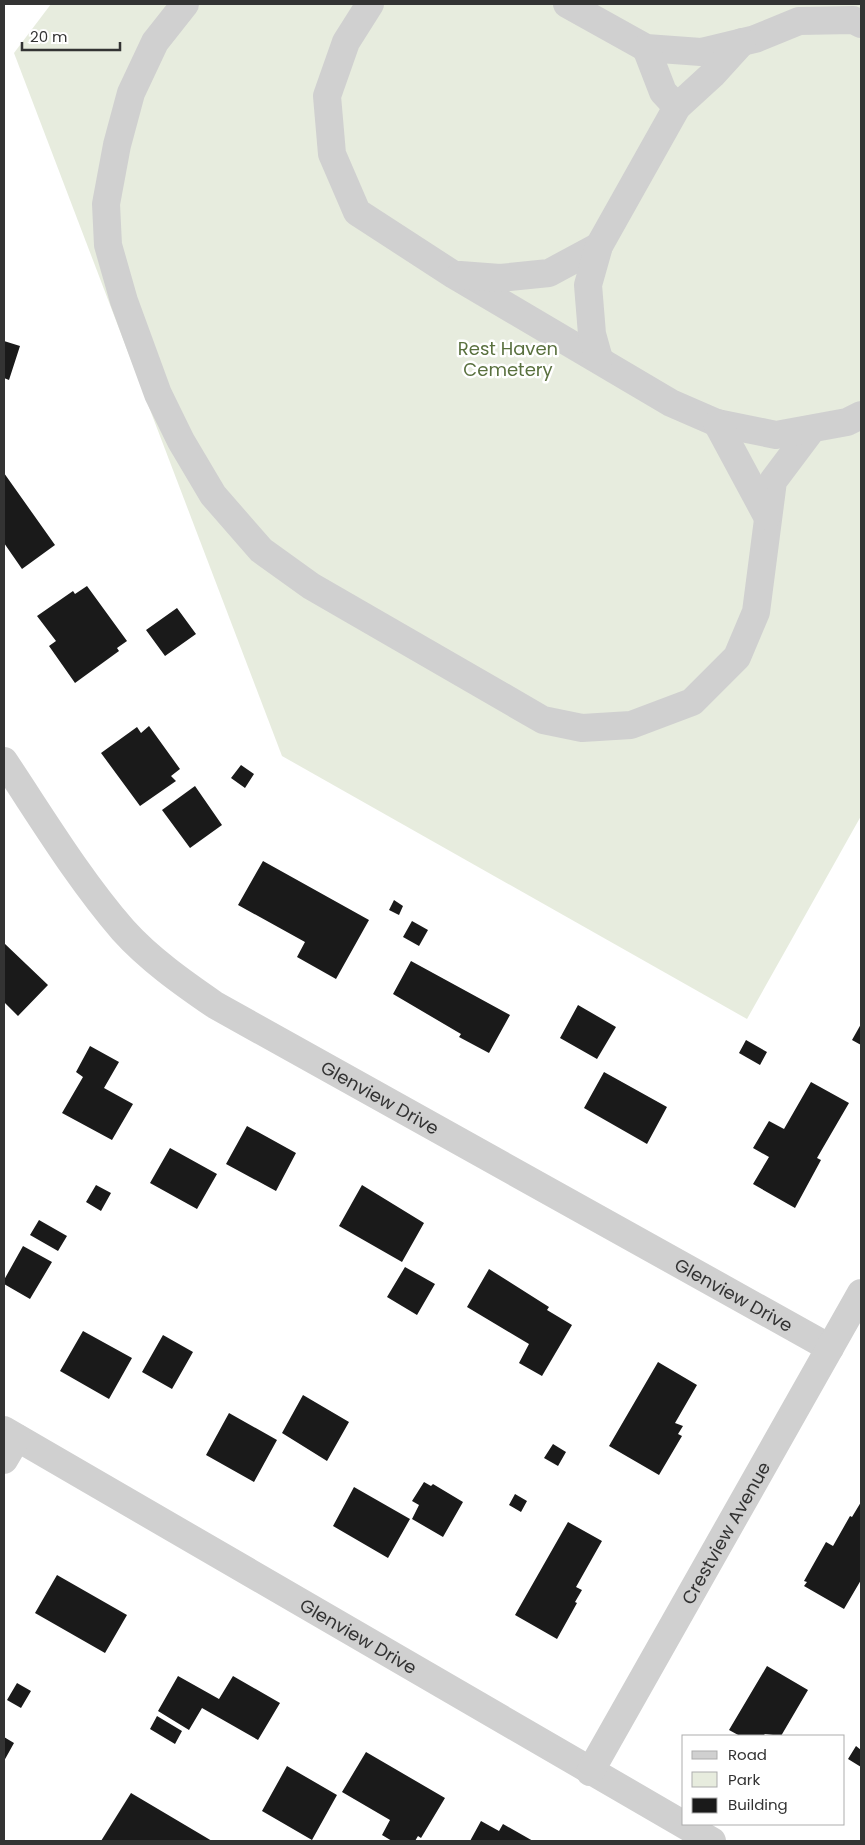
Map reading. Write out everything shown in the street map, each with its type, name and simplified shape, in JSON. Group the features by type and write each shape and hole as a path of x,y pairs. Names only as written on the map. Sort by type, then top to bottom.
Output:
{"street":[{"path":"185,4 155,42 131,93 117,145 106,204 108,245 124,301 152,375 181,441 213,495 262,550 311,586 543,720 582,728 631,725 692,702 737,657 756,612 773,481 812,429"},
{"path":"370,4 346,42 327,96 332,154 357,212 454,275 671,403 717,423 776,435 846,422 861,415"},
{"path":"566,4 646,48 702,52 742,42 799,21 853,20 861,24"},
{"path":"599,359 592,334 588,286 599,246 677,107 712,75 742,42"},
{"path":"646,48 664,92 677,107"},
{"path":"454,275 500,278 550,273 599,246"},
{"path":"717,423 767,516"},
{"name":"Glenview Drive","path":"4,761 86,882 124,931 183,983 223,1010 830,1348"},
{"name":"Crestview Avenue","path":"590,1772 861,1293"},
{"name":"Glenview Drive","path":"8,1443 682,1824"},
{"name":"Glenview Drive","path":"684,1825 712,1841"}],"green space":[{"name":"Rest Haven Cemetery","path":"51,4 861,4 861,816 747,1019 282,756 14,53"}],"building":[{"path":"4,341 20,346 9,380 4,378"},
{"path":"4,473 55,545 22,569 4,543"},
{"path":"87,586 127,641 117,648 119,651 75,683 49,646 56,641 37,616 73,591 75,594"},
{"path":"177,608 196,634 165,656 146,630"},
{"path":"149,726 180,769 171,776 176,781 140,806 101,753 137,727 141,733"},
{"path":"241,765 254,774 245,788 231,778"},
{"path":"195,786 222,825 190,848 162,810"},
{"path":"263,861 369,920 336,979 297,957 305,942 238,905"},
{"path":"394,900 403,906 399,915 389,910"},
{"path":"412,921 428,930 419,946 403,937"},
{"path":"4,943 48,985 18,1016 4,1002"},
{"path":"411,961 510,1015 489,1053 459,1037 461,1034 393,994"},
{"path":"578,1005 616,1027 597,1059 560,1038"},
{"path":"861,1024 861,1045 852,1040"},
{"path":"746,1040 767,1052 760,1065 739,1053"},
{"path":"90,1046 119,1062 104,1088 133,1104 112,1140 62,1113 83,1077 76,1072"},
{"path":"604,1072 667,1107 647,1144 584,1108"},
{"path":"811,1082 849,1103 817,1158 821,1160 795,1208 753,1184 769,1157 753,1148 769,1121 784,1129"},
{"path":"247,1126 296,1153 276,1191 226,1164"},
{"path":"170,1148 217,1174 197,1209 150,1183"},
{"path":"96,1185 111,1193 101,1211 86,1202"},
{"path":"362,1185 424,1223 402,1262 339,1226"},
{"path":"39,1220 67,1236 58,1251 30,1235"},
{"path":"23,1246 52,1262 30,1299 4,1284 4,1280"},
{"path":"405,1267 435,1284 417,1315 387,1297"},
{"path":"489,1269 549,1307 547,1310 572,1325 542,1376 519,1363 529,1344 467,1307"},
{"path":"83,1331 132,1358 109,1399 60,1371"},
{"path":"163,1335 193,1352 172,1389 142,1372"},
{"path":"658,1362 697,1385 675,1423 683,1426 678,1434 682,1436 659,1475 609,1446"},
{"path":"303,1395 349,1422 327,1461 282,1433"},
{"path":"229,1413 277,1440 254,1482 206,1455"},
{"path":"553,1444 566,1452 558,1466 544,1458"},
{"path":"424,1482 431,1486 433,1484 463,1502 443,1537 412,1519 419,1505 412,1501"},
{"path":"354,1487 410,1519 388,1558 333,1526"},
{"path":"515,1494 527,1501 521,1512 509,1505"},
{"path":"861,1502 861,1580 844,1609 804,1586 807,1582 804,1581 826,1542 833,1546 850,1516 852,1517"},
{"path":"568,1522 602,1541 576,1587 582,1590 557,1639 515,1615"},
{"path":"57,1575 127,1615 105,1653 35,1613"},
{"path":"767,1666 808,1690 782,1735 738,1735 729,1730"},
{"path":"178,1676 219,1699 233,1676 280,1703 258,1740 202,1708 189,1730 158,1711"},
{"path":"17,1683 31,1691 21,1708 7,1700"},
{"path":"157,1716 182,1731 175,1744 150,1729"},
{"path":"4,1737 14,1743 4,1761"},
{"path":"856,1746 861,1750 861,1767 848,1759"},
{"path":"366,1752 445,1798 421,1838 418,1836 415,1841 392,1841 382,1835 390,1820 342,1792"},
{"path":"287,1766 337,1795 312,1840 262,1811"},
{"path":"131,1793 212,1841 101,1841"},
{"path":"481,1821 499,1831 503,1824 533,1841 470,1841"}]}
